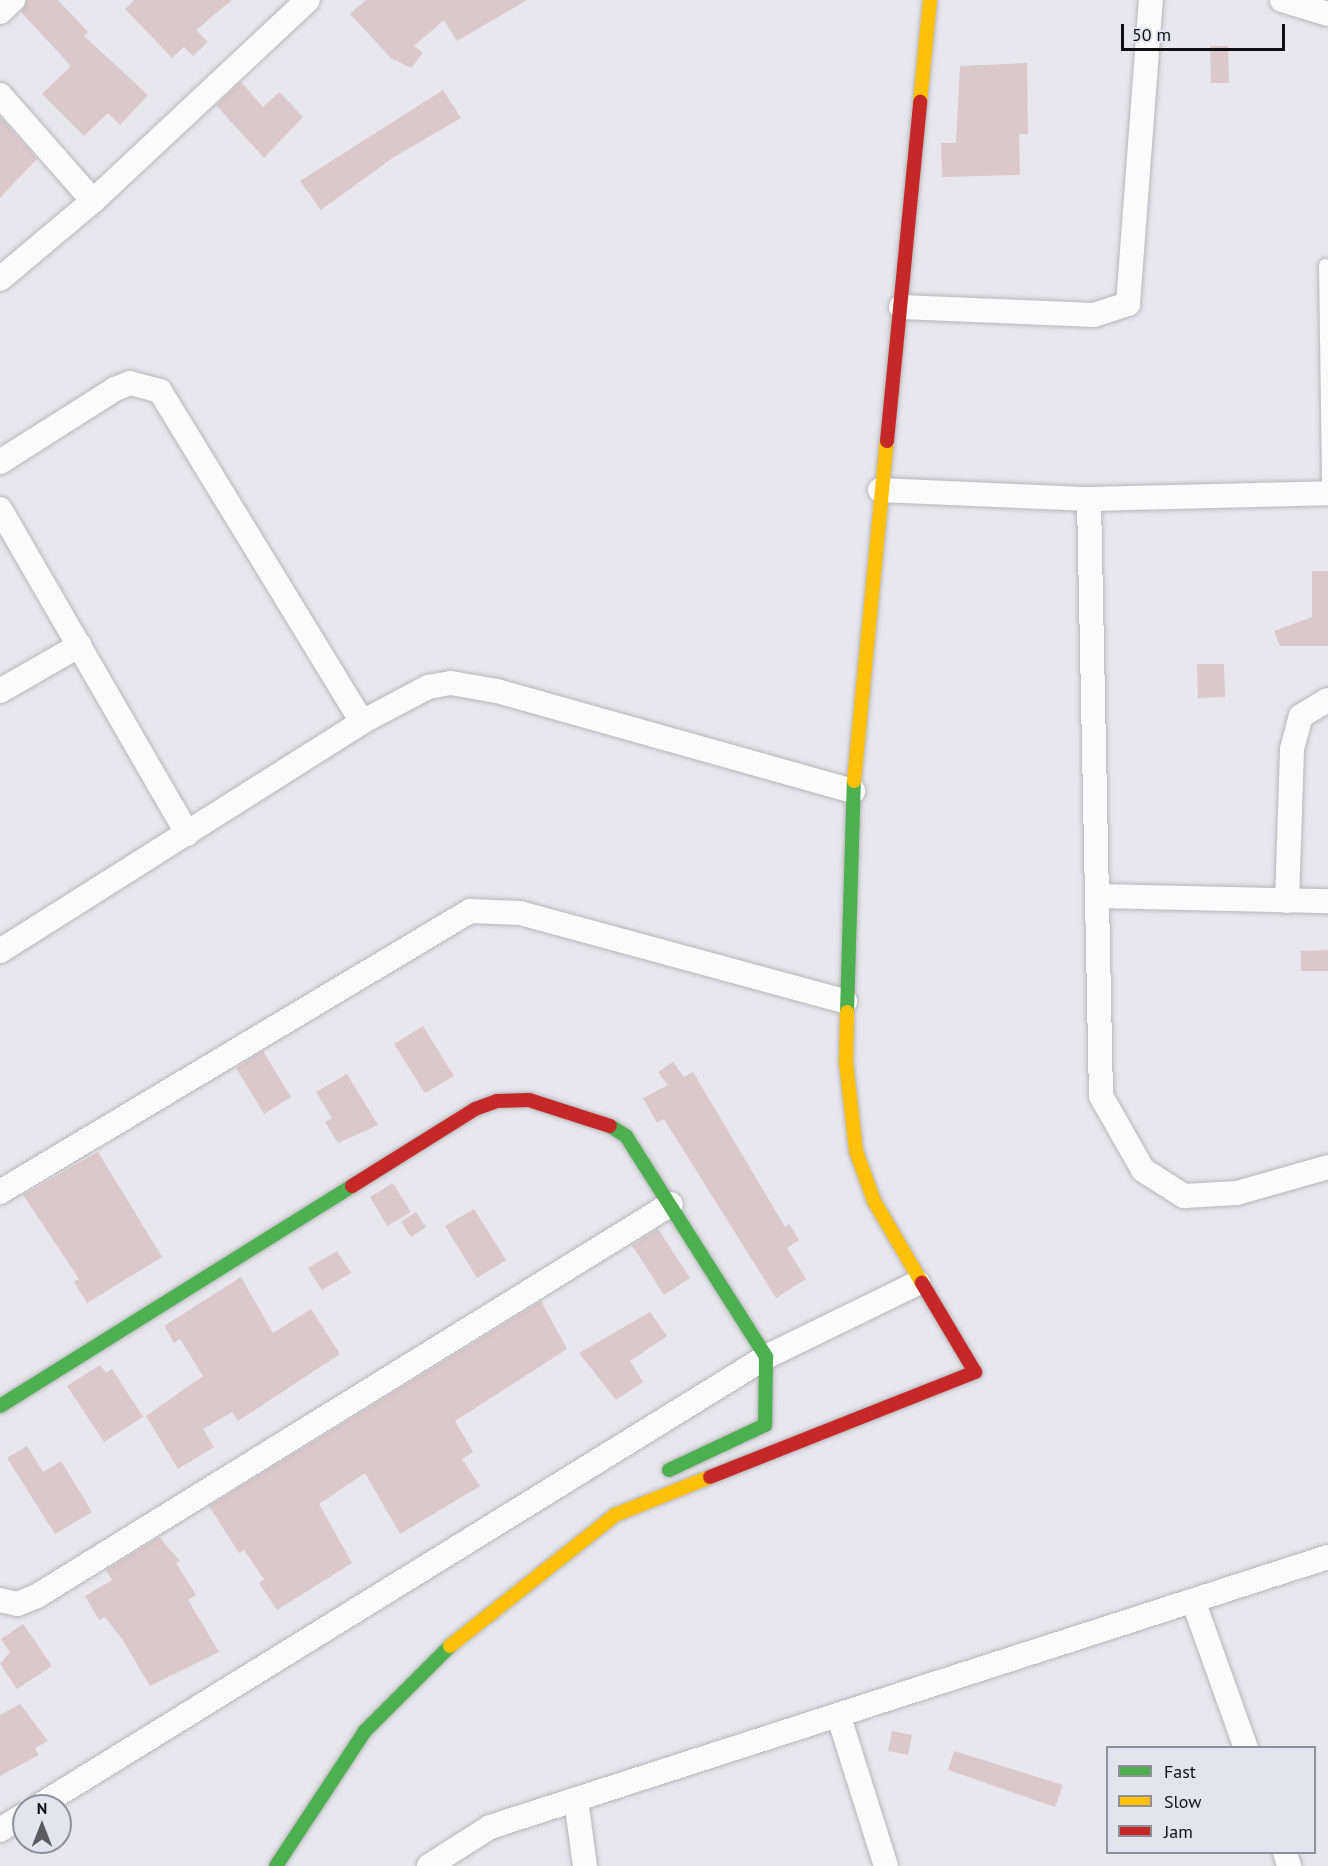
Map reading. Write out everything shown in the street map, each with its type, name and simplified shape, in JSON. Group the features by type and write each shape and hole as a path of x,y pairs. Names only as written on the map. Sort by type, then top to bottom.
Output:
{"street":[{"path":"0,12 13,0"},
{"path":"0,279 93,201 308,0"},
{"path":"276,1866 366,1731 471,1625 615,1515 975,1372 918,1282 874,1202 856,1151 845,1001 853,791 880,490 901,307 930,0"},
{"path":"901,307 1094,315 1128,304 1151,0"},
{"path":"1282,0 1328,14"},
{"path":"0,95 93,201"},
{"path":"0,462 115,389 130,383 160,391 362,722"},
{"path":"880,490 1089,500 1328,493"},
{"path":"1089,500 1099,896 1101,1096 1143,1170 1184,1196 1237,1193 1328,1167"},
{"path":"0,509 188,834"},
{"path":"0,691 80,645"},
{"path":"0,951 362,722 428,687 470,685 853,791"},
{"path":"1287,901 1292,749 1301,716 1328,700"},
{"path":"1099,896 1328,901"},
{"path":"0,1192 470,911 520,913 845,1001"},
{"path":"0,1406 476,1109 497,1101 551,1104 616,1128 633,1144 766,1357 765,1425 651,1478"},
{"path":"0,1600 17,1604 37,1596 671,1204"},
{"path":"58,1794 766,1357 918,1282"},
{"path":"615,1515 632,1489"},
{"path":"429,1866 490,1827 1194,1603 1328,1557"},
{"path":"1194,1603 1245,1746"},
{"path":"839,1717 886,1866"},
{"path":"576,1800 585,1866"}],"lane":[{"path":"1325,266 1328,493"}],"building":[{"path":"27,0 58,0 88,32 84,36 148,95 120,125 108,113 84,136 42,94 71,66 21,12"},
{"path":"134,0 232,0 196,30 208,42 193,56 184,47 172,58 125,9"},
{"path":"366,0 527,0 457,41 444,20 414,46 423,53 411,68 391,58 350,14"},
{"path":"1210,46 1228,46 1229,83 1211,83"},
{"path":"1027,63 1028,134 1019,134 1020,175 942,177 941,143 956,143 960,66"},
{"path":"241,82 263,107 279,92 303,117 264,158 216,105"},
{"path":"443,90 461,118 394,157 321,210 300,181"},
{"path":"0,117 37,159 0,198"},
{"path":"1312,571 1328,571 1328,646 1280,646 1274,631 1312,617"},
{"path":"1197,664 1224,664 1225,697 1198,698"},
{"path":"1328,950 1328,971 1301,971 1301,951"},
{"path":"423,1026 454,1076 425,1093 394,1044"},
{"path":"263,1051 291,1097 264,1114 236,1068"},
{"path":"673,1062 684,1077 693,1072 785,1227 789,1224 799,1240 787,1248 806,1279 776,1298 664,1119 657,1123 643,1098 668,1085 658,1072"},
{"path":"347,1074 378,1125 338,1143 325,1122 332,1118 316,1092"},
{"path":"98,1152 162,1257 87,1303 74,1282 79,1279 23,1195"},
{"path":"393,1183 411,1212 387,1226 370,1197"},
{"path":"474,1209 506,1260 477,1278 445,1226"},
{"path":"416,1212 426,1227 411,1237 401,1222"},
{"path":"658,1229 690,1278 664,1295 632,1245"},
{"path":"337,1251 351,1273 322,1290 308,1268"},
{"path":"241,1277 273,1333 311,1309 340,1354 238,1421 232,1412 203,1429 214,1447 178,1469 146,1416 203,1376 180,1339 174,1343 164,1326"},
{"path":"541,1301 567,1349 455,1421 473,1452 462,1459 480,1486 400,1534 365,1473 319,1504 352,1563 277,1610 259,1583 264,1579 244,1550 239,1553 209,1506"},
{"path":"650,1312 667,1336 630,1361 643,1382 616,1400 579,1353"},
{"path":"100,1365 106,1373 112,1369 143,1417 104,1442 67,1386"},
{"path":"27,1446 43,1472 61,1461 92,1512 55,1534 7,1458"},
{"path":"159,1537 180,1561 176,1563 196,1595 188,1600 219,1652 150,1686 122,1639 105,1617 99,1620 85,1596 112,1580 106,1570"},
{"path":"23,1624 52,1666 17,1689 0,1664 10,1652 1,1639"},
{"path":"20,1704 48,1741 35,1748 39,1755 0,1776 0,1715"},
{"path":"892,1731 912,1735 908,1755 888,1751"},
{"path":"954,1751 1063,1785 1055,1807 948,1770"}],"traffic: fast":[{"path":"847,1012 854,781"},
{"path":"610,1126 626,1136 766,1357 765,1425 669,1470"},
{"path":"0,1406 352,1186"},
{"path":"276,1866 365,1731 450,1646"}],"traffic: slow":[{"path":"920,102 930,0"},
{"path":"854,781 887,441"},
{"path":"847,1012 846,1063 856,1151 874,1201 922,1283"},
{"path":"450,1646 615,1515 710,1477"}],"traffic: jam":[{"path":"887,441 920,102"},
{"path":"352,1186 475,1109 497,1101 529,1100 610,1126"},
{"path":"710,1477 975,1372 922,1283"}]}
